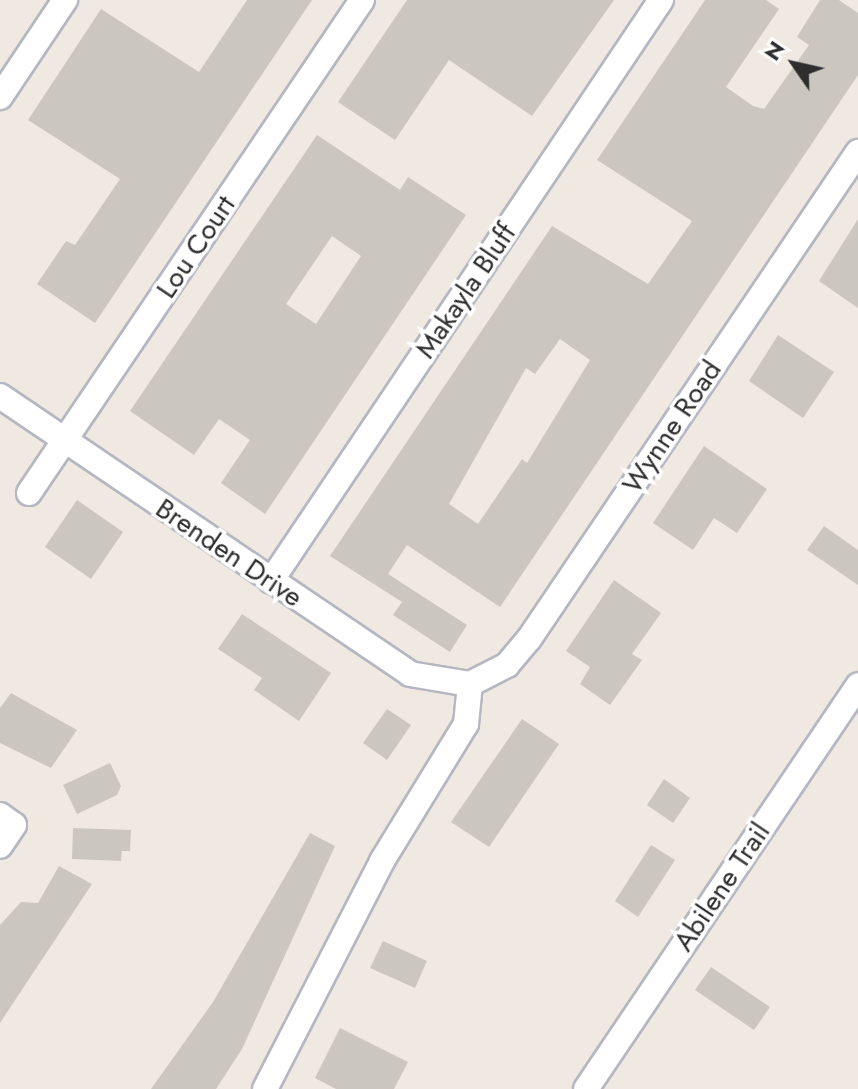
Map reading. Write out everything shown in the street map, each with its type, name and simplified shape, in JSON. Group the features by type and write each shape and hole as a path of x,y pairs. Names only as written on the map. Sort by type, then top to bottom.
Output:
{"street":[{"path":"0,97 65,0"},
{"name":"Lou Court","path":"29,493 362,0"},
{"name":"Makayla Bluff","path":"271,581 661,0"},
{"name":"Wynne Road","path":"470,684 507,665 529,639 858,152"},
{"name":"Brenden Drive","path":"0,396 410,674 470,684"},
{"path":"265,1089 382,861 466,724 470,684"},
{"name":"Abilene Trail","path":"586,1089 858,685"},
{"path":"0,846 7,820"}],"building":[{"path":"247,0 312,0 95,323 37,284 66,241 75,245 120,179 28,120 101,9 199,72"},
{"path":"407,0 614,0 532,116 449,60 395,140 338,102"},
{"path":"705,0 766,0 779,9 726,87 753,106 764,109 809,45 797,37 820,0 839,0 858,13 858,75 500,607 407,545 388,574 467,625 450,652 393,615 402,602 330,556 552,226 648,284 692,221 597,160","holes":["560,339 590,360 527,463 522,459 478,524 449,504 526,368 535,374"]},
{"path":"317,135 400,190 408,177 466,215 265,514 221,483 250,440 219,419 194,455 130,411","holes":["332,236 361,256 316,324 286,304"]},
{"path":"858,219 858,308 819,281"},
{"path":"778,335 834,372 803,418 749,381"},
{"path":"704,446 767,489 737,533 714,518 693,550 653,523"},
{"path":"77,500 123,532 91,579 45,547"},
{"path":"824,526 858,550 858,585 807,550"},
{"path":"614,580 661,613 632,654 642,660 610,705 580,684 590,667 566,651"},
{"path":"242,614 331,673 299,721 254,690 262,678 218,649"},
{"path":"11,693 77,730 51,768 0,743 0,708"},
{"path":"387,709 411,725 387,760 363,743"},
{"path":"522,719 559,744 489,847 451,822"},
{"path":"110,763 121,786 117,795 77,814 63,785"},
{"path":"664,779 690,798 673,823 647,805"},
{"path":"73,828 131,830 130,851 122,851 121,861 72,859"},
{"path":"310,833 335,846 242,1049 216,1089 151,1089 213,1002"},
{"path":"651,845 675,860 638,917 615,901"},
{"path":"59,866 92,884 0,1023 0,925 21,902 38,903"},
{"path":"383,941 427,961 415,988 370,968"},
{"path":"711,967 770,1007 754,1030 695,990"},
{"path":"340,1028 408,1062 394,1089 336,1089 315,1078"}]}
